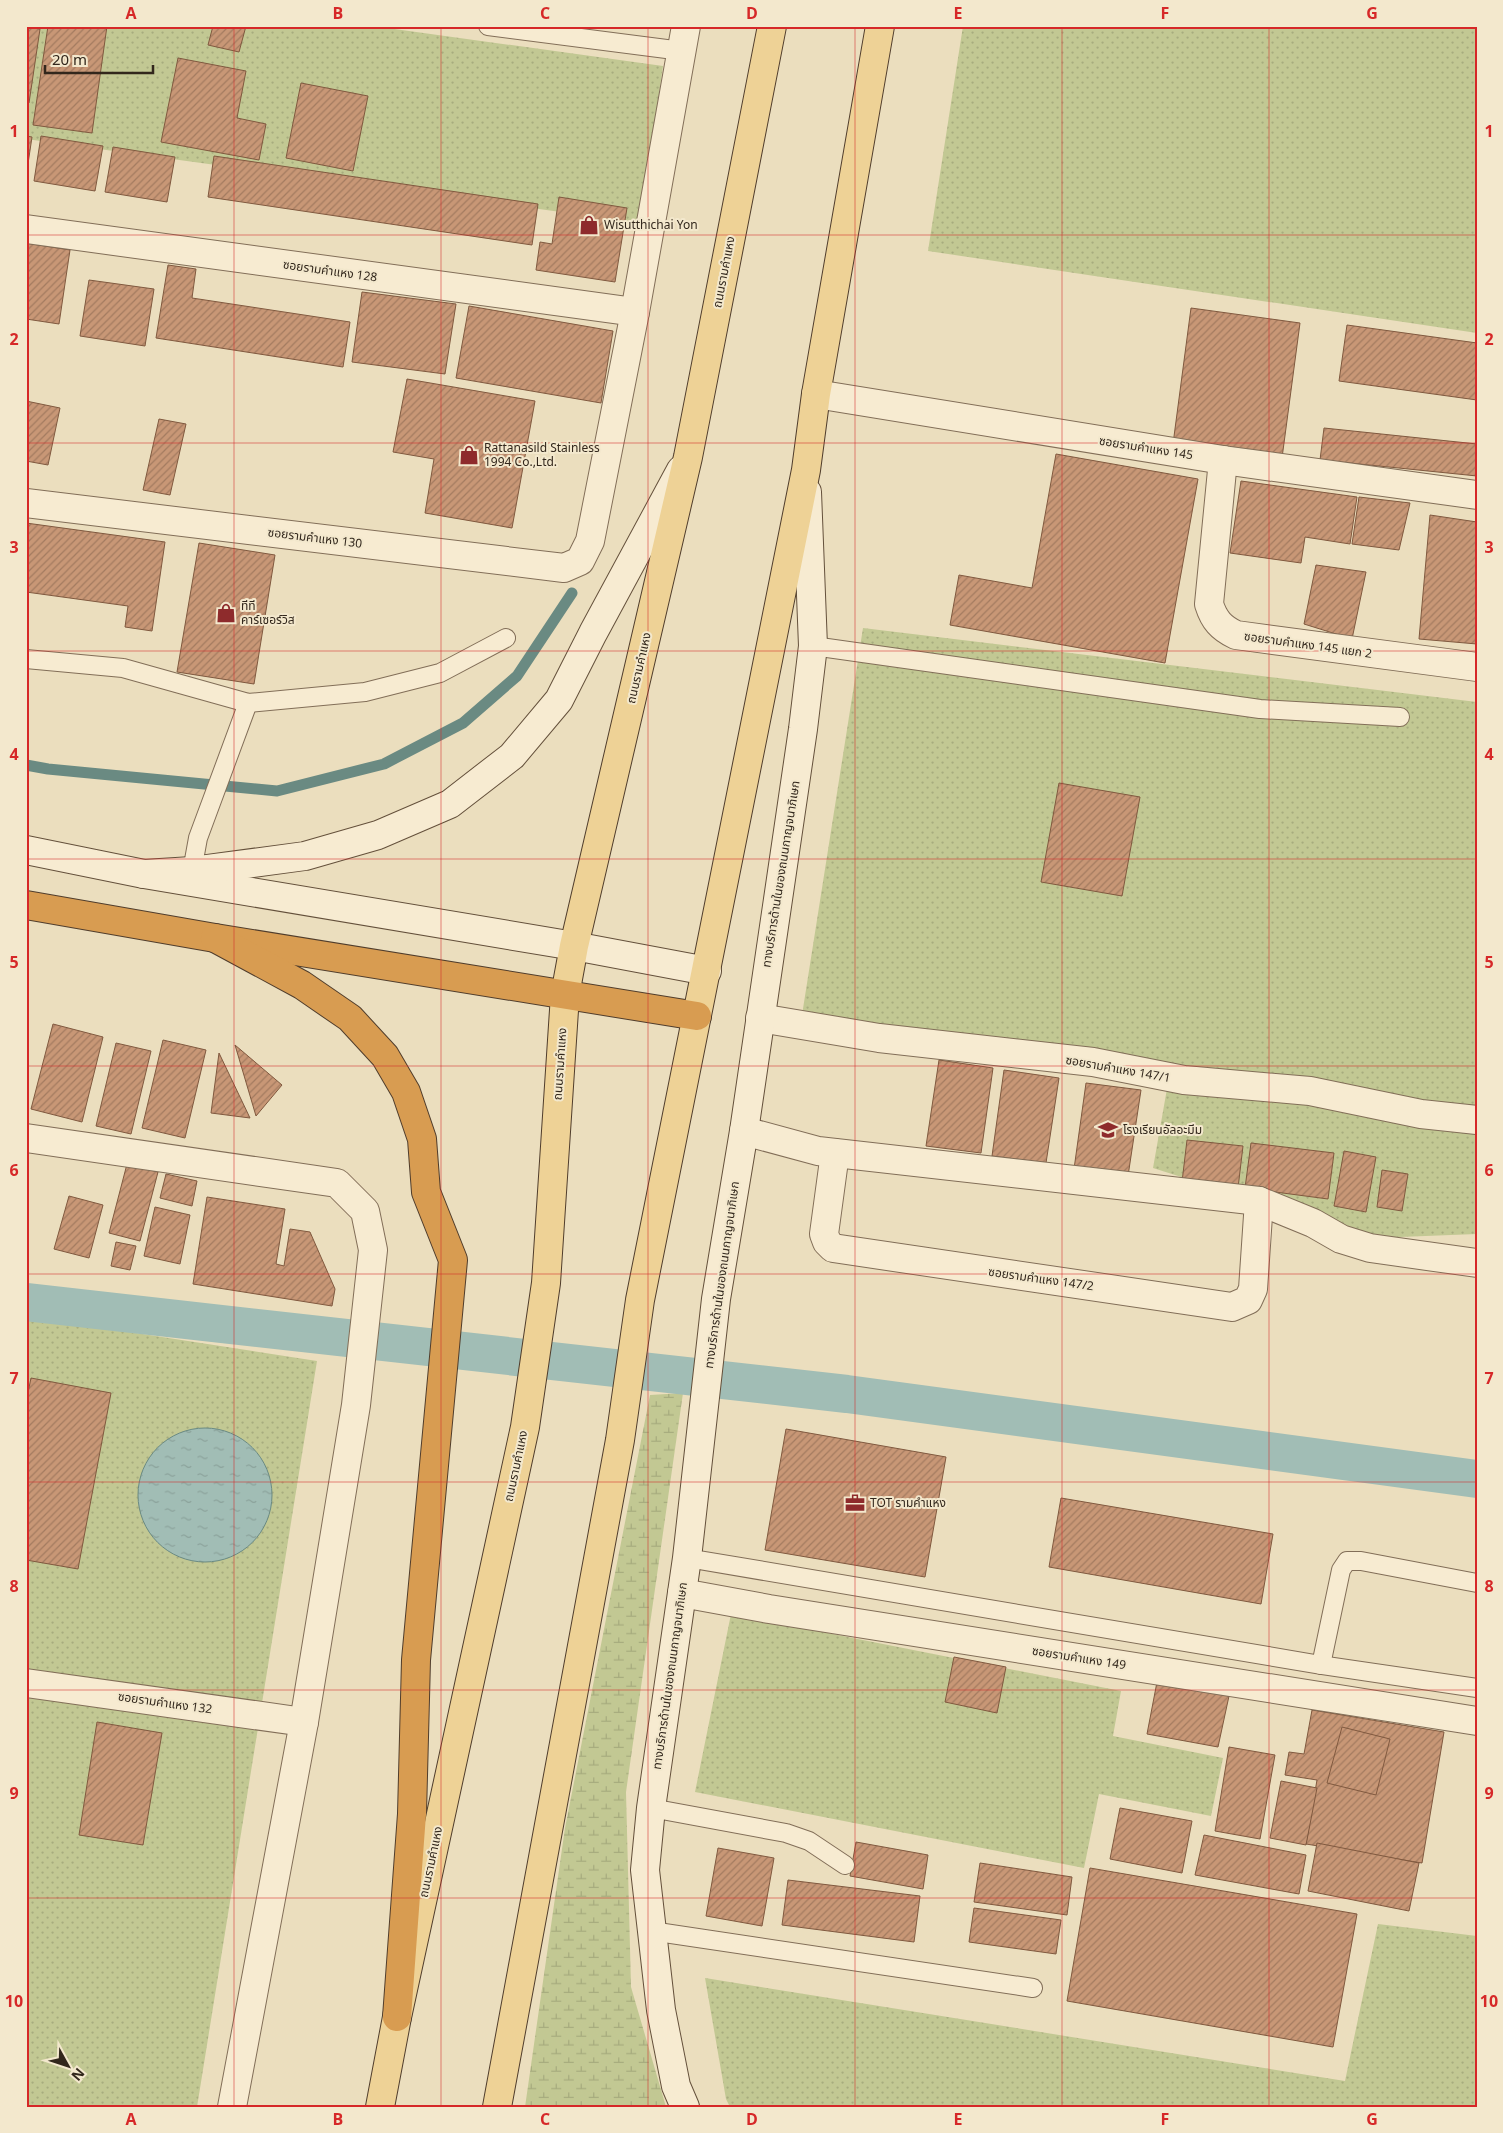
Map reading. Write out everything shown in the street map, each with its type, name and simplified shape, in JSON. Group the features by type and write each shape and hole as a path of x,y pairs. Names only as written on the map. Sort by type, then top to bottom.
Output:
{"highway":[{"path":"26,905 215,938 697,1016"},
{"path":"215,938 302,985 326,1001 350,1018 385,1056 406,1092 422,1139 426,1192 453,1260 416,1660 412,1814 397,2017"}],"main road":[{"name":"ถนนรามคำแหง","path":"380,2107 397,2017 525,1427 546,1283 565,995 574,946 688,458 772,26"},
{"path":"497,2107 620,1440 640,1300 806,470 816,394 880,26"}],"street":[{"name":"ซอยรามคำแหง 130","path":"26,503 564,568 580,561 590,541 635,312 684,39"},
{"name":"ซอยรามคำแหง 128","path":"26,229 635,312"},
{"name":"ซอยรามคำแหง 145","path":"816,394 1223,460 1477,495"},
{"path":"144,874 192,871 305,856 378,835 450,804 512,756 559,700 593,633 688,458"},
{"name":"ซอยรามคำแหง 145 แยก 2","path":"1223,460 1209,604 1213,616 1224,630 1236,635 1477,668"},
{"name":"ทางบริการด้านในของถนนกาญจนาภิเษก","path":"685,2107 676,2086 661,2010 644,1870 651,1808 687,1558 716,1299 744,1131 804,729 813,646 806,470"},
{"path":"26,850 144,874 574,946 707,971"},
{"name":"ซอยรามคำแหง 147/1","path":"760,1018 879,1038 1093,1062 1184,1080 1310,1091 1421,1114 1477,1120"},
{"path":"744,1131 834,1153 1259,1201 1313,1224 1341,1239 1370,1248 1477,1262"},
{"path":"26,1138 337,1182 364,1211 373,1250 356,1405 304,1722 232,2107"},
{"name":"ซอยรามคำแหง 147/2","path":"834,1153 824,1234 827,1242 833,1248 1232,1307 1248,1300 1253,1289 1259,1201"},
{"name":"ซอยรามคำแหง 149","path":"682,1593 769,1610 1477,1721"},
{"name":"ซอยรามคำแหง 132","path":"26,1683 304,1722"}],"lane":[{"path":"488,26 684,39"},
{"path":"26,659 123,668 248,703 365,692 440,673 506,638"},
{"path":"813,646 1260,709 1400,716"},
{"path":"192,871 198,838 248,703"},
{"path":"687,1558 1321,1665 1477,1688"},
{"path":"1321,1665 1341,1570 1347,1561 1361,1561 1477,1584"},
{"path":"651,1808 786,1833 809,1841 845,1864"},
{"path":"651,1931 1033,1988"}],"green space":[{"path":"26,26 373,26 663,66 641,223 26,139"},
{"path":"963,26 1477,26 1477,333 928,251"},
{"path":"863,628 1477,702 1477,1234 1374,1238 1153,1168 1171,1066 802,1015"},
{"path":"26,1316 317,1361 197,2107 26,2107"},
{"path":"683,1393 626,1792 631,1987 666,2107 525,2107 565,1828 650,1395"},
{"path":"731,1614 1121,1691 1113,1736 1223,1758 1211,1816 1099,1794 1084,1868 695,1792"},
{"path":"1378,1924 1477,1936 1477,2107 730,2107 726,2099 705,1978 1345,2081"}],"water":[{"path":"205,1428 231,1433 253,1447 267,1469 272,1495 267,1521 253,1543 231,1557 205,1562 179,1557 157,1543 143,1521 138,1495 143,1469 157,1447 179,1433"}],"building":[{"path":"48,26 107,26 92,133 33,125"},
{"path":"213,26 246,26 239,52 208,45"},
{"path":"26,27 40,29 29,103 26,102"},
{"path":"178,58 246,71 237,118 266,124 259,160 161,142"},
{"path":"301,83 368,96 353,171 286,158"},
{"path":"26,136 32,137 26,177"},
{"path":"41,136 103,146 95,191 34,181"},
{"path":"113,147 175,157 167,202 105,192"},
{"path":"214,156 538,204 532,245 208,197"},
{"name":"Wisutthichai Yon","path":"559,197 627,208 615,282 536,270 540,242 552,244"},
{"path":"26,243 70,250 59,324 26,319"},
{"path":"168,265 196,269 192,298 350,322 343,367 156,338"},
{"path":"89,280 154,289 145,346 80,336"},
{"path":"362,292 456,304 445,374 352,362"},
{"path":"469,306 613,331 601,403 456,378"},
{"path":"1191,308 1300,323 1282,458 1173,444"},
{"path":"1347,325 1477,343 1477,400 1339,381"},
{"name":"Rattanasild Stainless 1994 Co.,Ltd.","path":"407,379 535,401 512,528 425,513 434,459 393,452"},
{"path":"26,401 60,408 48,465 26,461"},
{"path":"159,419 186,424 170,495 143,490"},
{"path":"1324,428 1477,444 1477,476 1320,460"},
{"path":"1056,454 1198,479 1165,663 950,625 959,575 1032,588"},
{"path":"1241,481 1357,497 1350,544 1305,537 1301,563 1230,553"},
{"path":"1359,497 1410,503 1399,550 1352,544"},
{"path":"1430,515 1477,522 1477,644 1419,639"},
{"path":"26,523 165,542 152,631 125,627 128,606 26,592"},
{"name":"ทีที คาร์เซอร์วิส","path":"199,543 275,555 254,684 177,672"},
{"path":"1316,565 1366,572 1352,639 1304,624"},
{"path":"1059,783 1140,797 1122,896 1041,882"},
{"path":"53,1024 103,1037 82,1122 31,1109"},
{"path":"163,1040 206,1050 185,1138 142,1128"},
{"path":"116,1043 151,1051 131,1134 96,1126"},
{"path":"235,1045 282,1085 256,1116"},
{"path":"219,1053 250,1118 211,1113"},
{"path":"939,1060 993,1068 981,1153 926,1146"},
{"path":"1004,1070 1059,1078 1046,1163 992,1156"},
{"name":"โรงเรียนอัลอะมีม","path":"1086,1083 1141,1090 1128,1176 1074,1169"},
{"path":"1187,1140 1243,1146 1238,1188 1182,1182"},
{"path":"1251,1143 1334,1153 1328,1199 1245,1188"},
{"path":"1344,1151 1376,1157 1366,1212 1334,1206"},
{"path":"127,1164 158,1172 140,1241 109,1233"},
{"path":"1382,1170 1408,1174 1402,1211 1377,1207"},
{"path":"166,1174 197,1181 192,1206 160,1198"},
{"path":"69,1196 103,1205 89,1258 54,1249"},
{"path":"207,1197 285,1209 276,1264 284,1266 290,1229 310,1232 335,1289 332,1306 193,1284"},
{"path":"155,1207 190,1215 180,1264 144,1256"},
{"path":"116,1242 136,1246 130,1270 111,1266"},
{"path":"31,1378 111,1393 78,1569 26,1560 26,1402"},
{"name":"TOT รามคำแหง","path":"786,1429 946,1457 925,1577 765,1550"},
{"path":"1061,1498 1273,1534 1261,1604 1049,1567"},
{"path":"954,1657 1006,1667 997,1713 945,1702"},
{"path":"1157,1682 1229,1696 1218,1747 1147,1734"},
{"path":"1312,1710 1444,1732 1422,1863 1306,1844 1317,1780 1285,1775 1289,1752 1304,1754"},
{"path":"97,1722 162,1733 143,1845 79,1835"},
{"path":"1342,1727 1390,1739 1376,1795 1327,1783"},
{"path":"1229,1747 1275,1755 1260,1839 1215,1831"},
{"path":"1281,1781 1317,1788 1306,1845 1270,1838"},
{"path":"1120,1808 1192,1821 1182,1873 1110,1859"},
{"path":"1204,1835 1306,1855 1299,1894 1195,1875"},
{"path":"856,1842 928,1855 923,1889 850,1876"},
{"path":"1317,1843 1419,1863 1409,1911 1308,1891"},
{"path":"718,1848 774,1858 762,1926 706,1916"},
{"path":"980,1863 1072,1877 1067,1915 974,1902"},
{"path":"1090,1868 1357,1914 1333,2047 1067,2001"},
{"path":"788,1880 920,1896 914,1942 782,1925"},
{"path":"974,1908 1061,1920 1056,1954 969,1942"}],"waterway":[{"path":"26,765 48,769 277,791 384,764 463,723 517,676 572,593"},
{"path":"26,1302 847,1394 1477,1479"}],"place":[{"name":"Wisutthichai Yon","path":"589,225"},
{"name":"Rattanasild Stainless 1994 Co.,Ltd.","path":"469,455"},
{"name":"ทีที คาร์เซอร์วิส","path":"226,613"},
{"name":"โรงเรียนอัลอะมีม","path":"1108,1130"},
{"name":"TOT รามคำแหง","path":"855,1503"}]}
